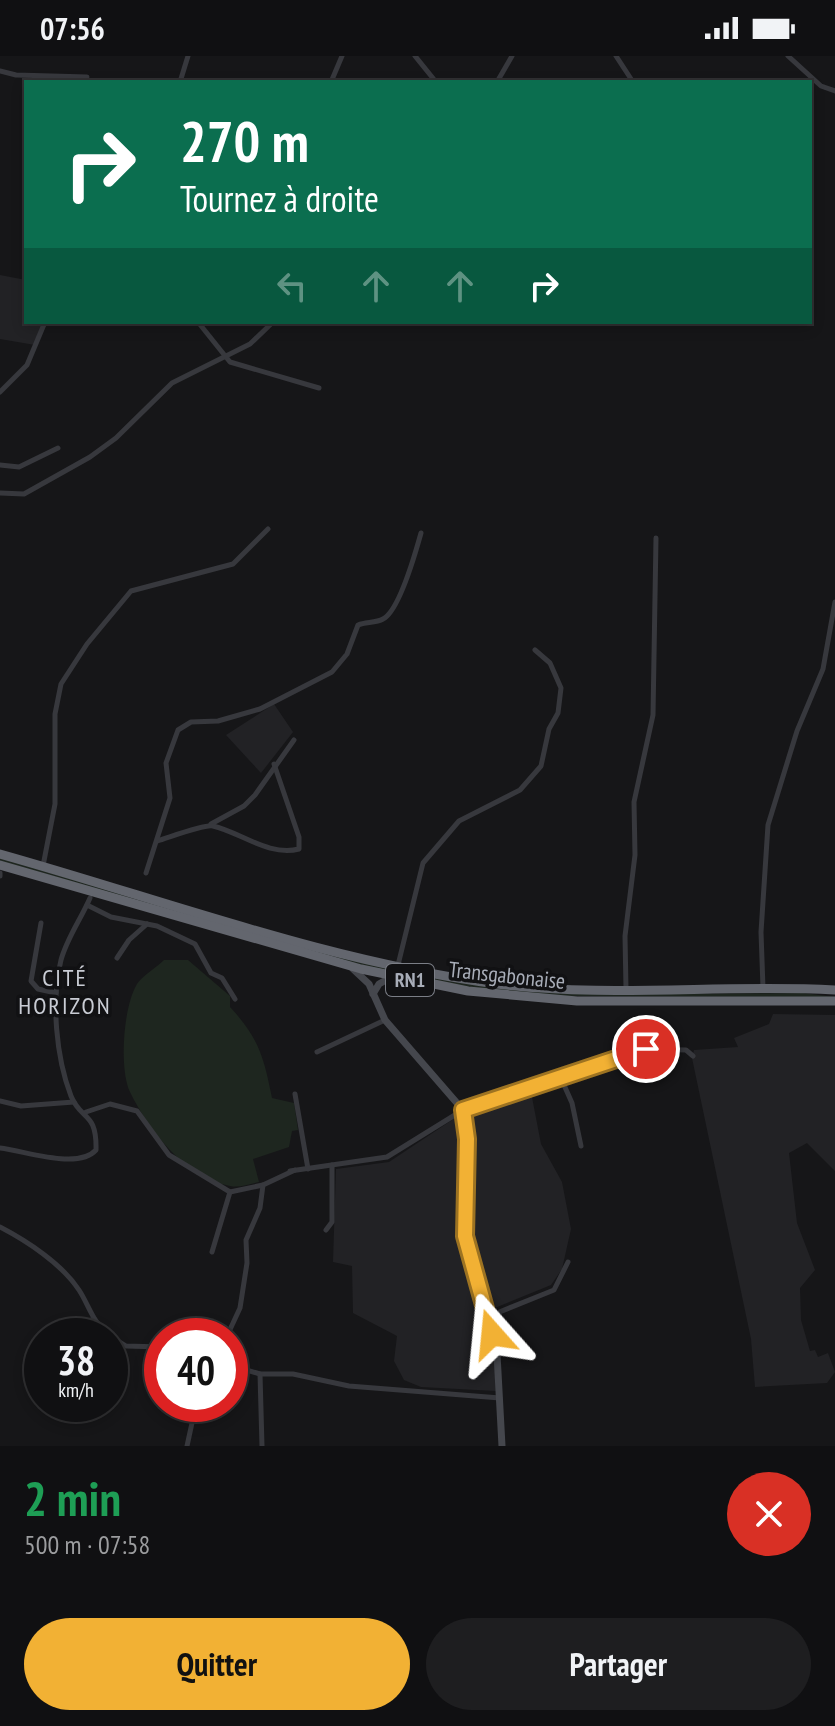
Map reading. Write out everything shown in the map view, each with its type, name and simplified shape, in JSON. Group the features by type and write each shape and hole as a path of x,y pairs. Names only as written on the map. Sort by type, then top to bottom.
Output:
{"highway":[{"name":"Transgabonaise","path":"0,854 468,991 556,1000 835,1001"},
{"name":"Transgabonaise","path":"0,865 345,964 521,986 626,990 835,990"}],"street":[{"path":"181,80 188,56"},
{"path":"332,80 342,56"},
{"path":"415,56 434,80"},
{"path":"498,80 512,56"},
{"path":"616,56 632,80"},
{"path":"788,56 821,86 835,91"},
{"path":"0,71 16,75 87,77"},
{"path":"0,392 27,365 44,324"},
{"path":"200,324 225,358 235,364 249,365 319,388"},
{"path":"0,493 24,494 90,457 116,438 172,383 250,344 271,324"},
{"path":"0,465 19,467 58,448"},
{"path":"43,866 55,804 55,714 61,684 73,665 131,591 233,564 268,529"},
{"path":"146,873 170,798 166,763 178,730 191,722 218,721 260,709 332,672 347,654 358,625 381,620 389,613 408,574 421,533"},
{"path":"626,990 625,936 635,855 634,802 653,715 656,538"},
{"path":"763,989 761,932 768,825 797,731 823,669 835,602"},
{"path":"372,997 379,984 396,971 423,863 431,852 459,821 520,790 541,766 549,729 558,713 561,688 550,663 535,650"},
{"path":"156,841 210,825 244,806 294,740"},
{"path":"210,825 258,844 290,851 299,849 299,837 274,764"},
{"path":"0,1148 69,1160 89,1157 97,1146 95,1127 86,1112 74,1102 63,1067 56,993 61,960 90,898"},
{"path":"87,905 111,917 147,924 195,944 211,973 222,978 235,999"},
{"path":"41,923 31,981 38,989 56,993"},
{"path":"117,958 129,940 147,924"},
{"path":"345,964 365,978 385,1020 463,1110 467,1139 465,1236 497,1354 502,1446"},
{"path":"317,1052 385,1020"},
{"path":"86,1112 110,1104 137,1111 169,1155 230,1192 263,1185 292,1171 387,1157 463,1110 646,1049 686,1050 693,1056"},
{"path":"560,1076 572,1103 581,1146"},
{"path":"295,1094 308,1169"},
{"path":"0,1101 21,1106 74,1102"},
{"path":"326,1230 332,1222 332,1165"},
{"path":"235,1318 240,1308 247,1233 260,1208 263,1185"},
{"path":"212,1252 230,1192"},
{"path":"0,1227 66,1273 91,1318"},
{"path":"486,1317 554,1290 568,1262"},
{"path":"248,1370 260,1374 293,1374 349,1386 427,1395 501,1399"},
{"path":"260,1374 262,1446"},
{"path":"187,1446 192,1423"}],"shaded area":[{"path":"0,275 24,280 24,324 42,324 35,345 0,339"},
{"path":"274,704 293,732 261,773 226,735"},
{"path":"0,858 395,970 446,979 548,990 803,993 835,997 556,996 460,986 361,965 0,861"},
{"path":"164,960 188,960 230,996 230,1007 259,1049 272,1098 294,1103 298,1130 292,1131 289,1147 253,1159 259,1182 230,1186 198,1173 158,1137 130,1092 124,1069 128,1007 137,984"},
{"path":"773,1014 835,1015 835,1171 807,1143 789,1153 797,1223 815,1270 800,1288 801,1320 810,1351 815,1350 818,1357 828,1353 835,1372 827,1383 755,1387 751,1339 692,1058 694,1050 738,1047 734,1038 769,1024"},
{"path":"531,1092 541,1144 562,1182 571,1229 562,1269 551,1285 490,1310 483,1286 472,1285 495,1360 496,1391 421,1387 404,1380 394,1361 397,1336 353,1313 352,1266 333,1262 336,1169 389,1162 458,1116"}],"district":[{"name":"CITÉ HORIZON","path":"65,991"}],"route":[{"path":"492,1334 469,1260 465,1236 467,1139 463,1110 646,1049"}]}
